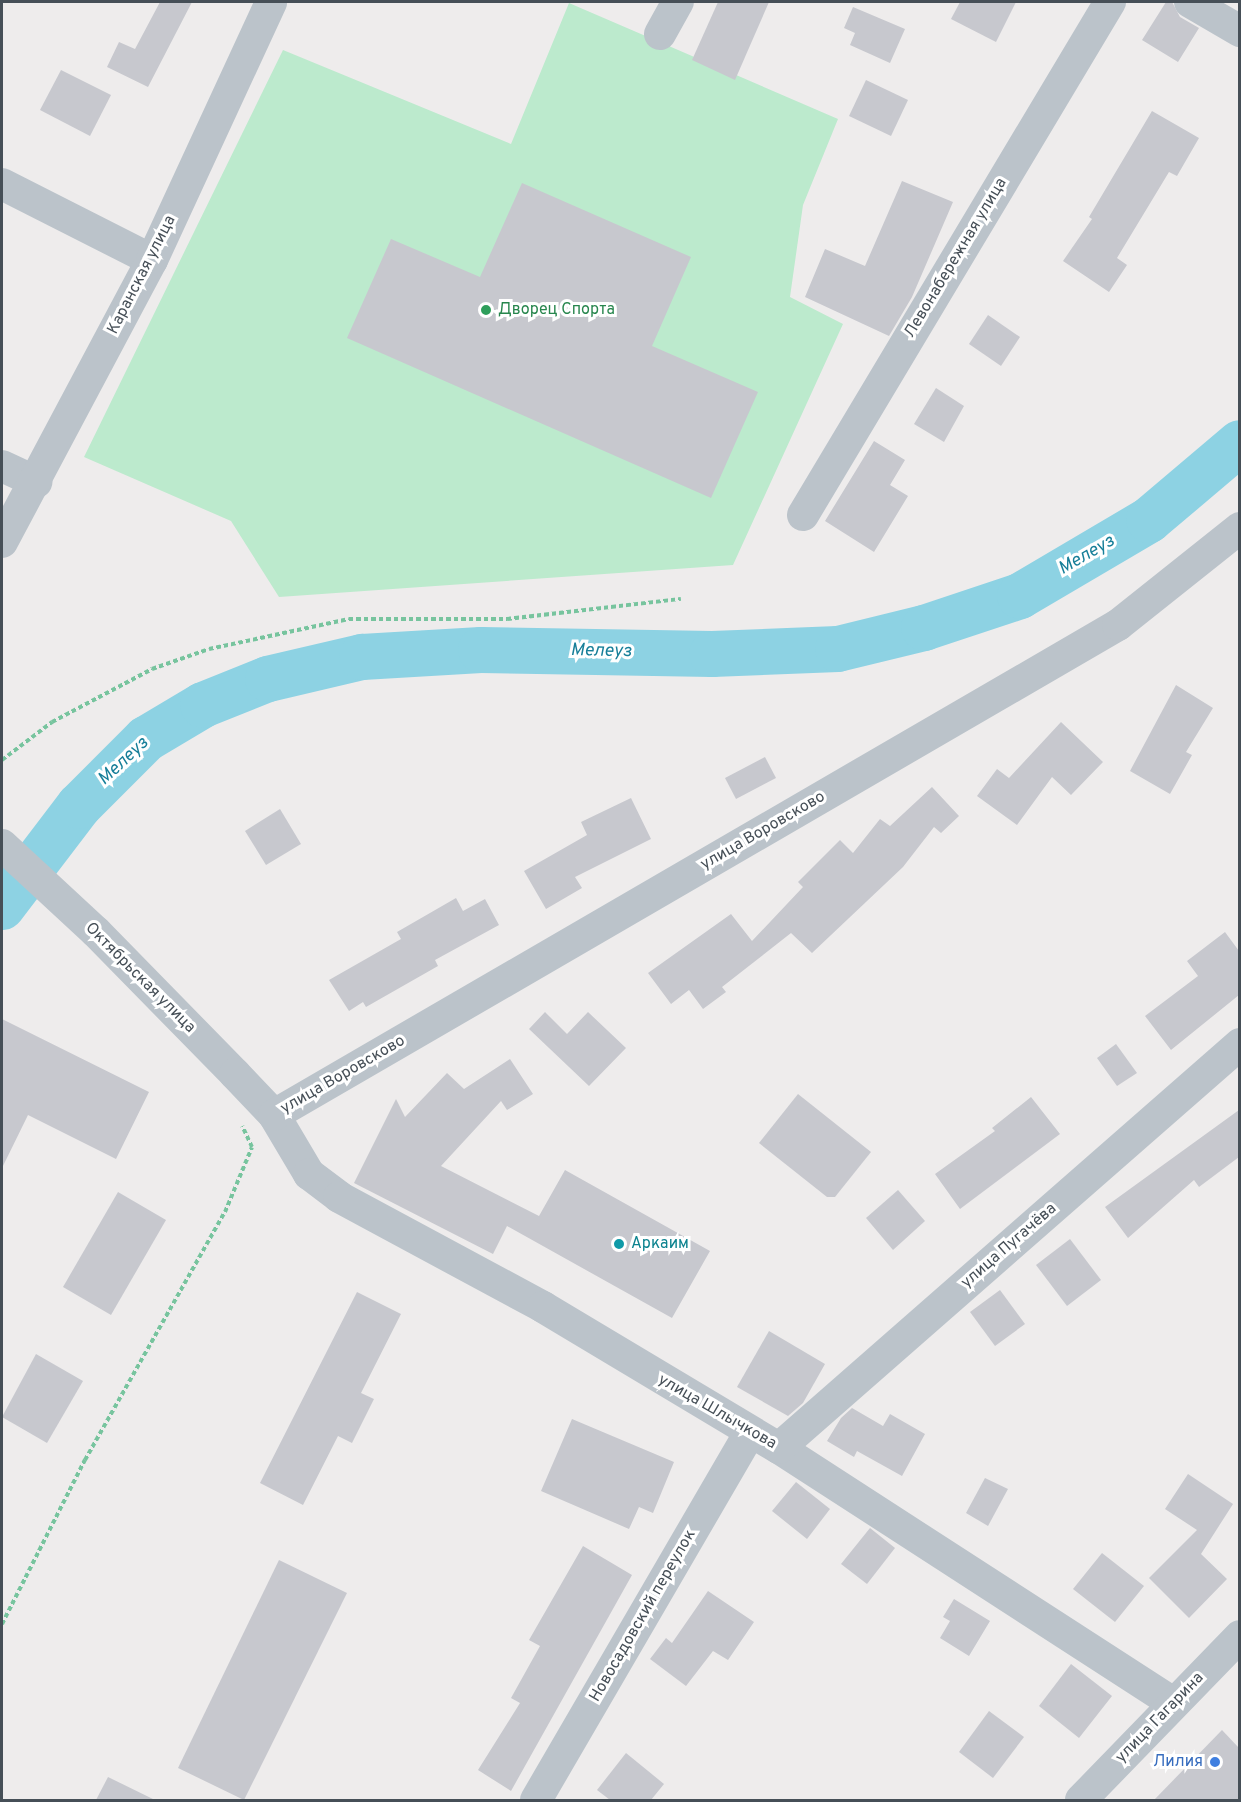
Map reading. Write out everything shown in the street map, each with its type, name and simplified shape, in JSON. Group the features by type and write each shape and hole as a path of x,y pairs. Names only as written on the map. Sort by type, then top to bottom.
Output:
{"street":[{"name":"Каранская улица","path":"2,542 36,482 152,260 271,2"},
{"path":"660,34 678,2"},
{"name":"Левонабережная улица","path":"803,515 1110,2"},
{"path":"1190,2 1239,32"},
{"path":"2,184 152,260"},
{"path":"2,466 36,482"},
{"name":"улица Воровсково","path":"274,1115 1118,625 1239,528"},
{"name":"Октябрьская улица","path":"2,845 96,932 274,1115"},
{"name":"улица Пугачёва","path":"779,1448 1239,1044"},
{"name":"улица Шлычкова","path":"274,1115 309,1174 339,1197 543,1307 779,1448 1173,1703"},
{"name":"Новосадовский переулок","path":"536,1800 750,1432"},
{"name":"улица Гагарина","path":"1081,1800 1173,1703 1228,1664 1239,1636"}],"path":[{"path":"2,760 62,717 153,669 209,649 349,619 507,619 681,599"},
{"path":"2,1624 85,1460 225,1212 252,1147 238,1119"}],"green space":[{"name":"Дворец Спорта","path":"569,3 838,119 803,205 790,297 843,324 733,565 279,597 231,521 84,457 283,50 511,144"}],"building":[{"path":"160,2 192,2 148,87 107,67 119,42 135,49"},
{"path":"718,2 769,2 735,80 692,60"},
{"path":"960,2 1016,2 996,42 951,19"},
{"path":"1166,2 1172,2 1180,17 1199,28 1178,62 1142,40"},
{"path":"853,7 905,29 890,63 850,45 855,33 844,28"},
{"path":"61,70 111,95 90,136 40,110"},
{"path":"866,80 908,100 891,136 849,116"},
{"path":"1152,111 1199,138 1177,176 1169,172 1117,258 1127,265 1109,292 1063,261 1092,219 1089,217"},
{"path":"902,181 953,202 912,297 889,336 805,297 825,249 865,266"},
{"path":"522,183 691,257 652,346 758,392 711,498 347,338 391,239 480,277"},
{"path":"988,315 1020,337 1001,366 969,344"},
{"path":"936,388 964,406 944,442 914,424"},
{"path":"874,441 905,460 890,485 908,496 874,552 825,521"},
{"path":"1176,685 1213,708 1186,752 1192,755 1170,794 1130,771"},
{"path":"1061,722 1103,762 1071,795 1052,777 1017,825 977,796 997,769 1009,778"},
{"path":"765,757 776,778 736,799 725,778"},
{"path":"932,787 959,816 941,833 934,827 903,867 812,953 791,933 722,987 726,992 703,1009 689,990 671,1004 648,973 731,914 752,941 803,887 798,882 840,840 853,853 880,819 890,826"},
{"path":"631,798 651,839 575,877 582,888 546,909 524,871 587,835 581,822"},
{"path":"280,809 301,844 266,865 245,831"},
{"path":"456,898 463,911 485,899 499,925 435,960 438,966 366,1007 363,1002 349,1011 329,980 401,939 397,932"},
{"path":"1225,932 1239,951 1239,995 1171,1050 1145,1016 1198,976 1187,961"},
{"path":"545,1012 567,1034 588,1012 626,1048 589,1086 529,1029"},
{"path":"2,1019 149,1092 116,1159 28,1115 2,1168"},
{"path":"1116,1044 1137,1073 1117,1086 1097,1058"},
{"path":"510,1059 533,1094 507,1110 501,1101 441,1166 539,1216 565,1170 710,1251 672,1318 507,1226 493,1254 354,1183 396,1099 405,1117 447,1073 464,1089"},
{"path":"798,1094 871,1152 835,1197 827,1197 759,1143"},
{"path":"1031,1097 1060,1134 960,1209 935,1174 995,1131 992,1128"},
{"path":"1239,1110 1239,1157 1199,1187 1194,1180 1128,1238 1105,1207"},
{"path":"898,1190 925,1221 893,1250 866,1218"},
{"path":"118,1192 166,1220 111,1315 63,1287"},
{"path":"1070,1239 1101,1280 1067,1306 1036,1265"},
{"path":"1000,1290 1025,1324 995,1346 970,1312"},
{"path":"357,1292 401,1314 361,1393 374,1399 352,1443 338,1436 303,1505 260,1483"},
{"path":"769,1331 825,1364 803,1403 788,1416 737,1387"},
{"path":"36,1354 83,1381 47,1443 2,1417"},
{"path":"852,1408 883,1426 890,1414 925,1434 902,1476 857,1451 854,1457 827,1441 841,1418"},
{"path":"572,1419 674,1462 653,1513 639,1507 629,1529 541,1491"},
{"path":"1188,1474 1233,1504 1201,1554 1227,1579 1189,1618 1149,1578 1197,1530 1165,1509"},
{"path":"985,1478 1008,1489 988,1526 966,1513"},
{"path":"796,1482 830,1509 807,1539 772,1511"},
{"path":"870,1528 895,1548 867,1584 841,1564"},
{"path":"583,1546 632,1575 511,1791 478,1770 520,1703 511,1698 540,1646 529,1640"},
{"path":"1102,1553 1144,1586 1115,1622 1073,1589"},
{"path":"279,1560 347,1593 244,1800 178,1768"},
{"path":"708,1591 754,1622 728,1660 713,1651 686,1686 650,1659 666,1638 672,1643"},
{"path":"954,1599 990,1621 969,1656 940,1638 950,1621 943,1617"},
{"path":"1071,1664 1112,1696 1079,1738 1039,1706"},
{"path":"989,1711 1024,1737 993,1778 959,1752"},
{"name":"Лилия","path":"1222,1730 1239,1748 1239,1800 1154,1800"},
{"path":"626,1753 664,1784 651,1800 610,1800 597,1790"},
{"path":"108,1777 155,1800 96,1800"}],"waterway":[{"name":"Мелеуз","path":"2,907 79,806 146,739 203,705 268,679 362,657 481,650 712,654 838,649 924,628 1020,596 1149,520 1240,443"}],"place":[{"name":"Дворец Спорта","path":"486,310"},
{"name":"Аркаим","path":"619,1244"},
{"name":"Лилия","path":"1215,1762"}]}
